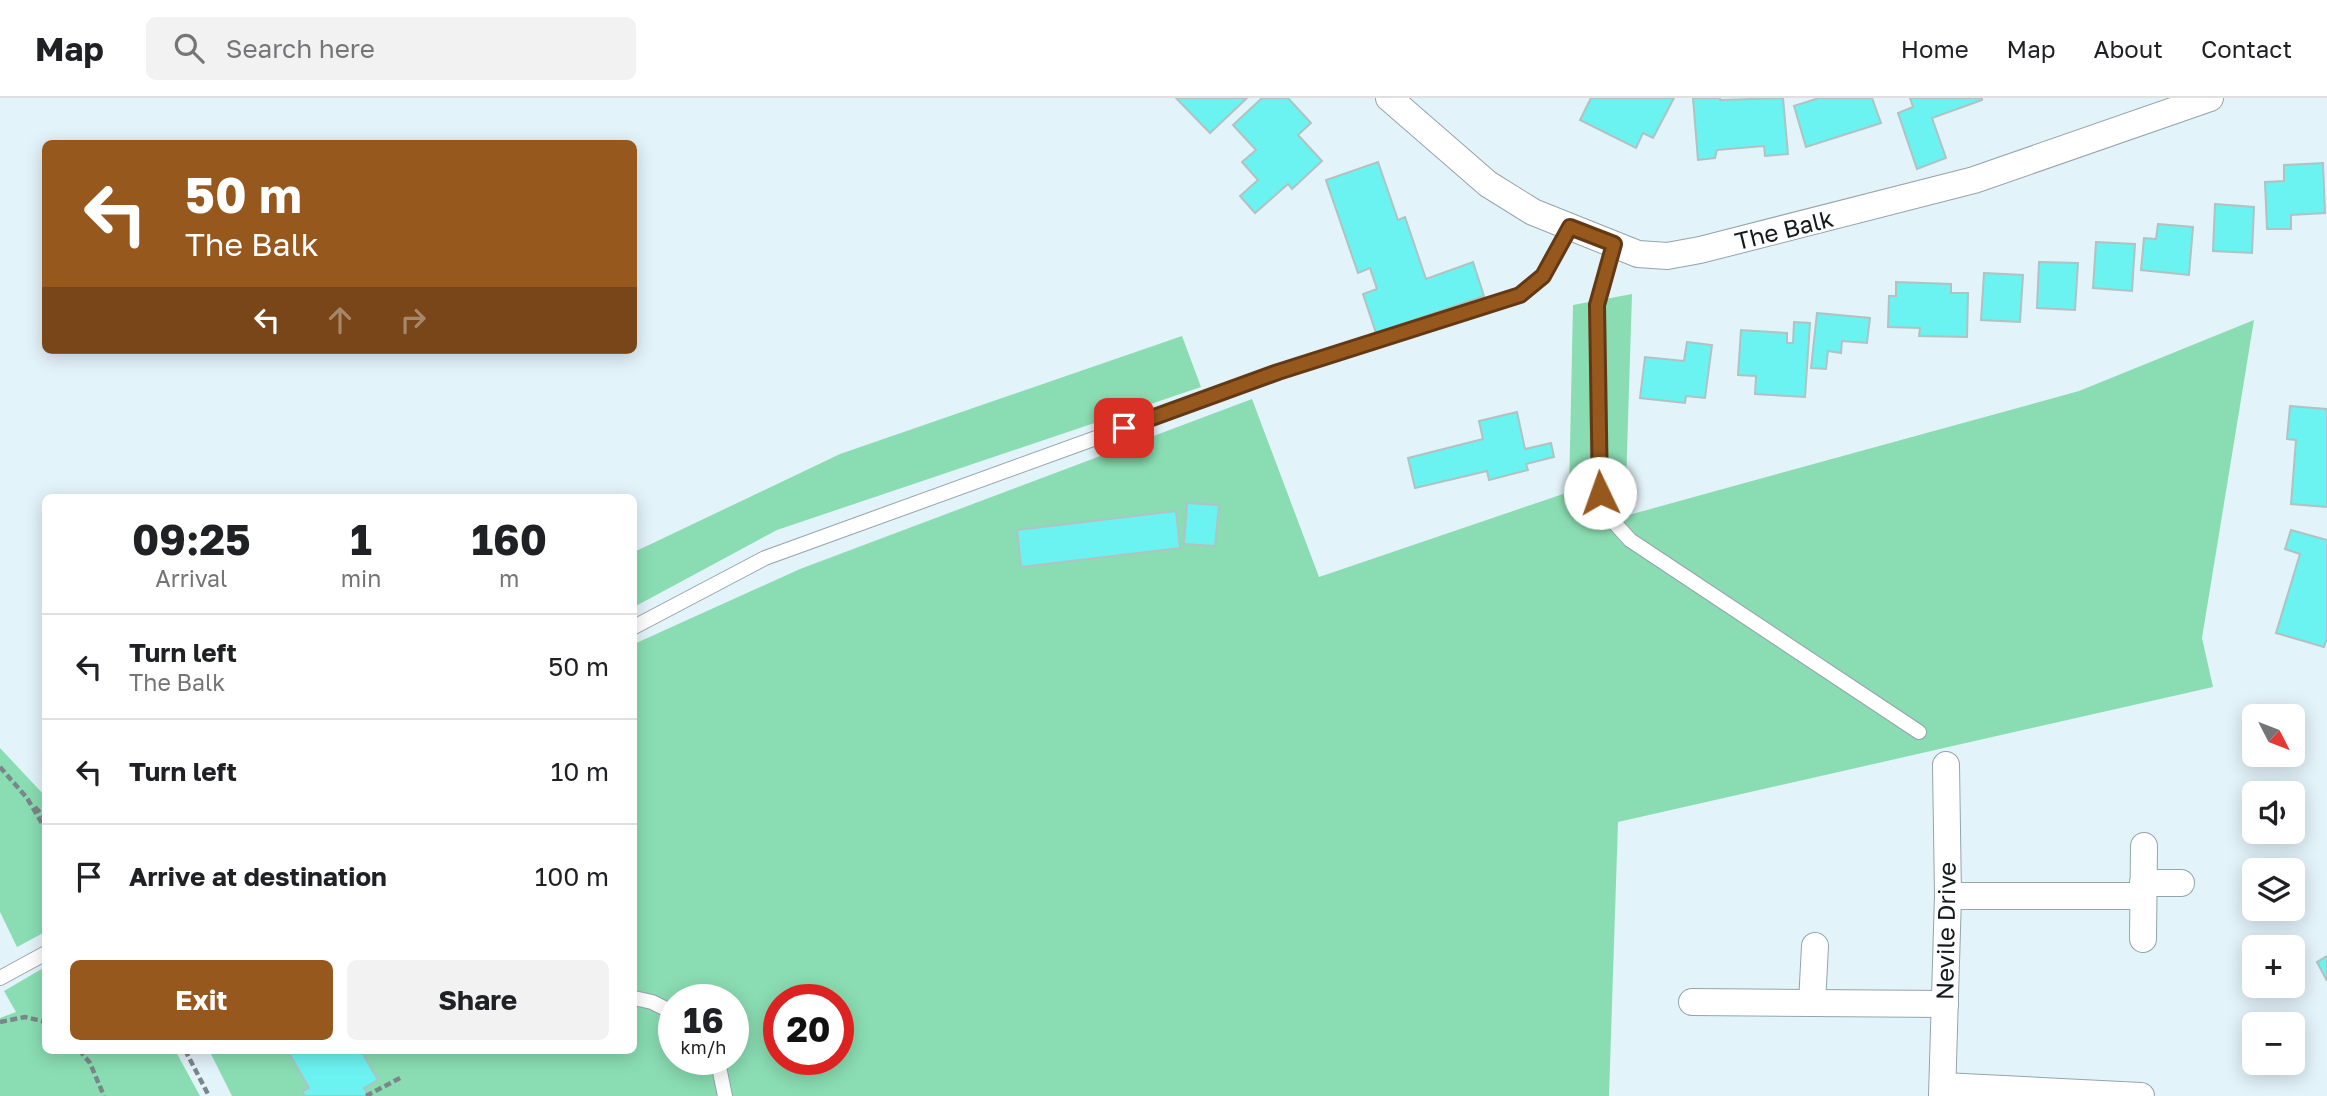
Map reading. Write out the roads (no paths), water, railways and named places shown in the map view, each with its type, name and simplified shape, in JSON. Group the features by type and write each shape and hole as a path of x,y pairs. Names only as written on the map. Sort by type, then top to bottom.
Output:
{"street":[{"name":"The Balk","path":"1389,98 1488,184 1533,212 1638,254 1667,256 1975,180 2210,98"},
{"name":"Nevile Drive","path":"1942,1091 1948,896 1946,765"},
{"path":"2143,939 2144,846"},
{"path":"1948,896 2143,889 2181,883"},
{"path":"1812,1003 1815,946"},
{"path":"1692,1002 1945,1004"},
{"path":"1942,1091 2141,1096"}],"lane":[{"path":"637,625 765,558 1278,372 1520,295 1543,276 1570,227"},
{"path":"1614,244 1597,305 1598,466 1600,493 1611,519 1630,540 1919,732"},
{"path":"0,978 42,955"},
{"path":"637,999 658,1005"},
{"path":"721,1075 725,1096"}]}
